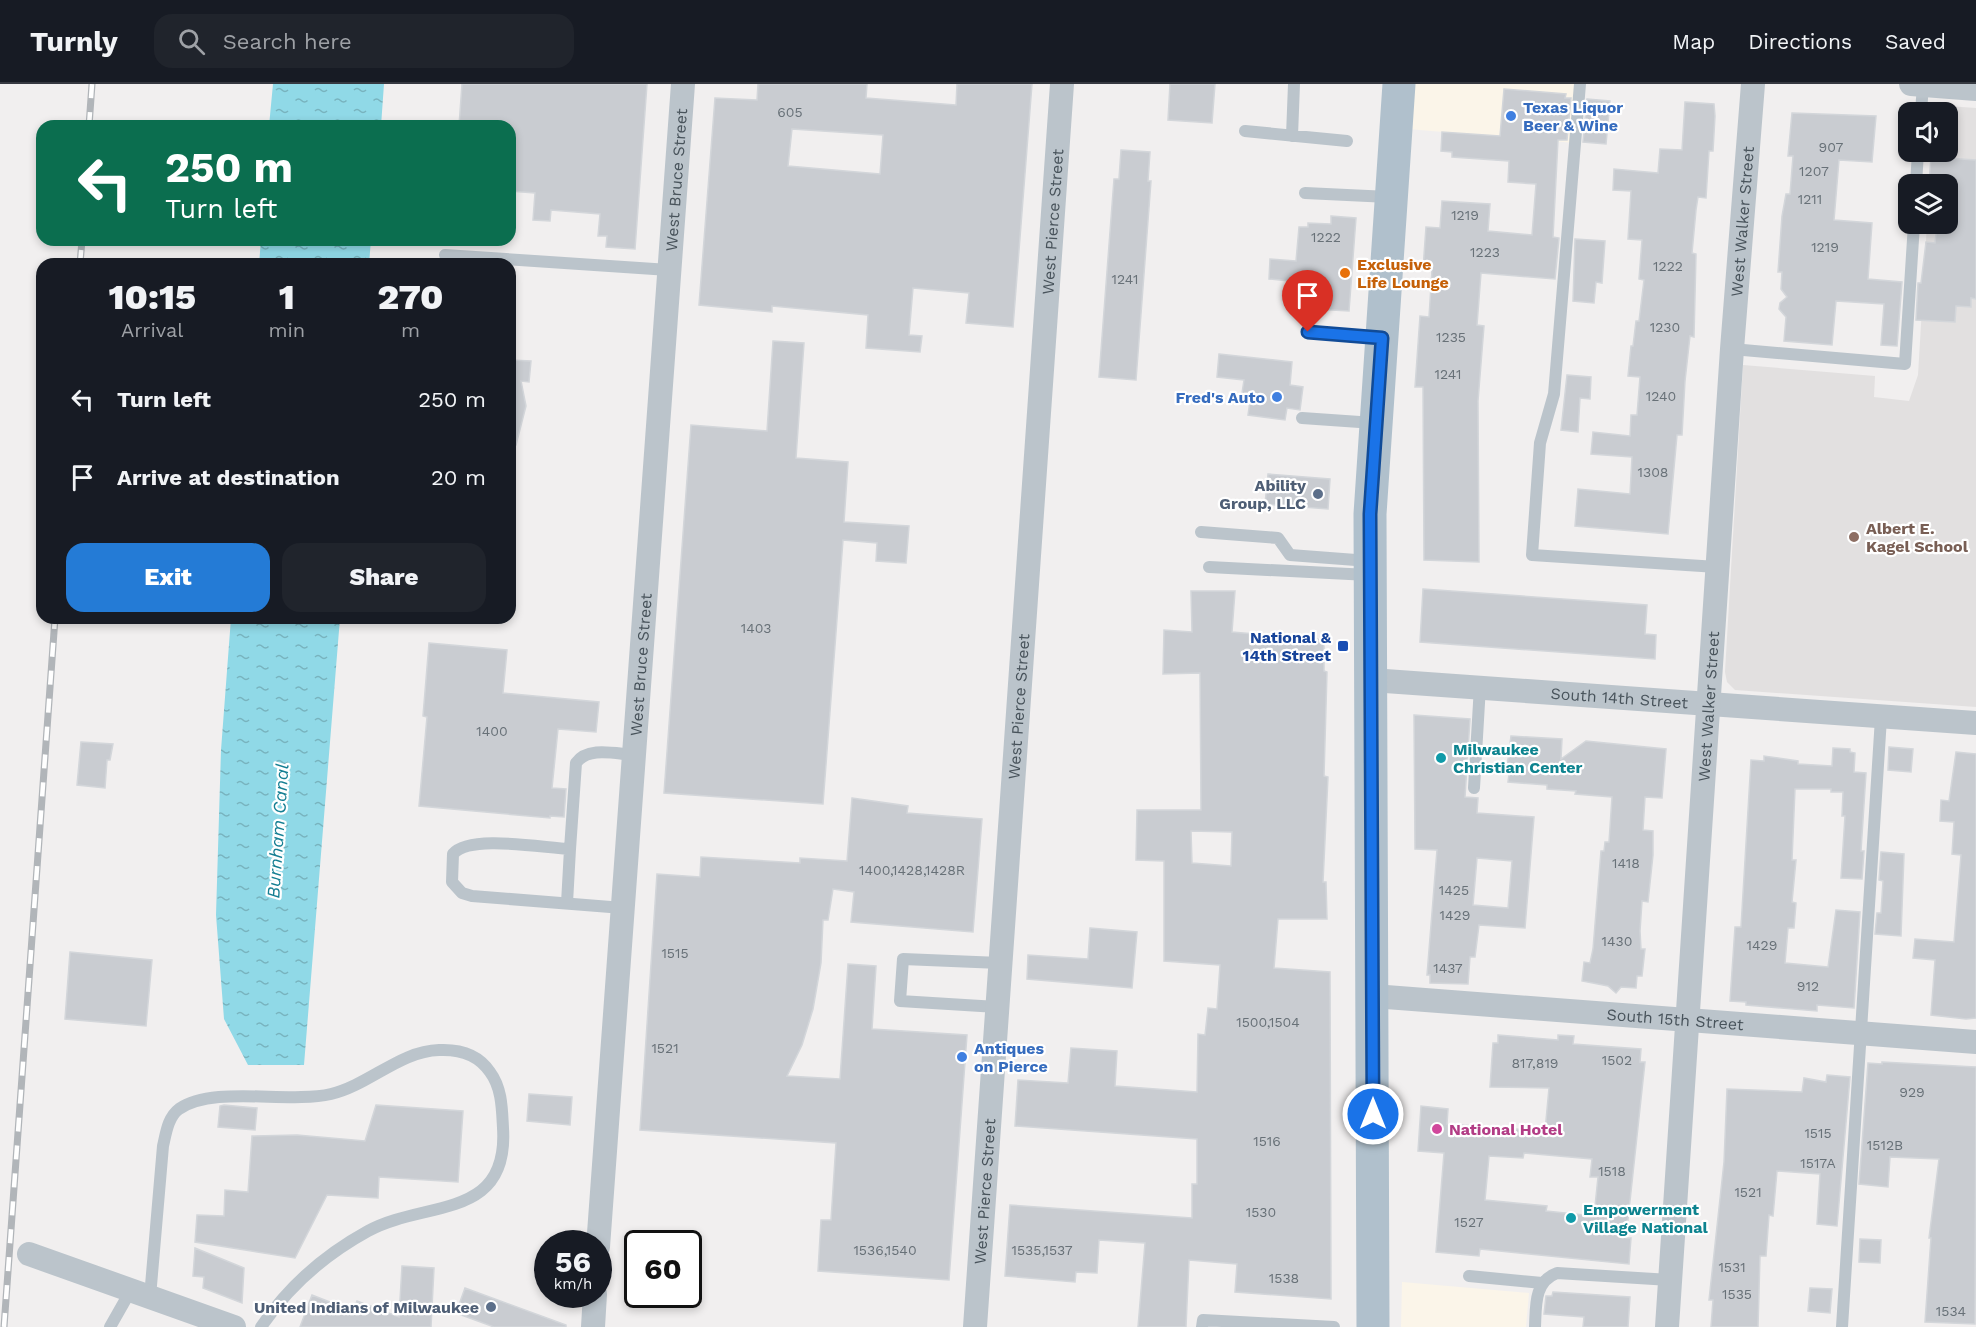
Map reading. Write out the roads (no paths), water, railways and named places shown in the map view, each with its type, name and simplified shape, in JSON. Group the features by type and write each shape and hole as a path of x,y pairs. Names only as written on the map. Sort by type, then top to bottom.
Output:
{"main road":[{"path":"1373,1327 1370,568 1374,423 1399,84"}],"street":[{"name":"West Bruce Street","path":"599,1230 683,84"},
{"name":"West Pierce Street","path":"975,1327 1062,84"},
{"name":"West Walker Street","path":"1667,1327 1717,567 1752,84"},
{"path":"1917,84 1976,89"},
{"name":"South 14th Street","path":"1371,680 1976,723"},
{"name":"South 15th Street","path":"1373,996 1976,1042"},
{"path":"29,1254 231,1327"},
{"path":"593,1327 594,1308"}],"lane":[{"path":"1292,135 1294,84"},
{"path":"1580,84 1554,394 1540,443 1532,555 1717,567"},
{"path":"1917,84 1920,102"},
{"path":"1245,132 1347,141"},
{"path":"1305,193 1390,197"},
{"path":"1732,349 1905,364 1913,234"},
{"path":"446,255 491,258"},
{"path":"516,260 669,270"},
{"path":"1308,332 1382,338"},
{"path":"1302,418 1374,423"},
{"path":"1202,532 1278,538 1290,555 1370,568"},
{"path":"1209,567 1370,568"},
{"path":"1474,788 1480,687"},
{"path":"1842,1327 1881,718"},
{"path":"567,903 576,763 594,752 634,755"},
{"path":"570,849 480,843 462,846 453,854 451,860 452,882 462,893 623,908"},
{"path":"997,1007 900,1001 903,959 1000,963"},
{"path":"111,1327 140,1294 163,1146 168,1123 178,1110 201,1100 240,1096 297,1099 333,1094 366,1080 406,1058 437,1050 465,1051 486,1066 495,1078 501,1099 504,1137 500,1167 488,1185 457,1206 408,1215 369,1230 334,1253 295,1285 261,1327"},
{"path":"1535,1327 1536,1304 1542,1283 1546,1278 1557,1274 1670,1280"},
{"path":"1469,1276 1542,1283"},
{"path":"1202,1327 1203,1320 1239,1324 1334,1327"}],"water":[{"path":"273,84 384,84 381,120 270,120"},
{"path":"260,246 370,246 370,258 260,258"},
{"name":"Burnham Canal","path":"231,624 340,624 304,1065 248,1065 224,1019 216,915 221,750"}],"railway":[{"path":"89,120 92,84"},
{"path":"80,258 82,246"},
{"path":"4,1327 55,624"}],"place":[{"name":"Texas Liquor Beer & Wine","path":"1511,116"},
{"name":"Exclusive Life Lounge","path":"1345,273"},
{"name":"Fred's Auto","path":"1277,397"},
{"name":"Ability Group, LLC","path":"1318,494"},
{"name":"Albert E. Kagel School","path":"1854,537"},
{"name":"National & 14th Street","path":"1343,646"},
{"name":"Milwaukee Christian Center","path":"1441,758"},
{"name":"Antiques on Pierce","path":"962,1057"},
{"name":"National Hotel","path":"1437,1129"},
{"name":"Empowerment Village National","path":"1571,1218"},
{"name":"United Indians of Milwaukee","path":"491,1307"}]}
